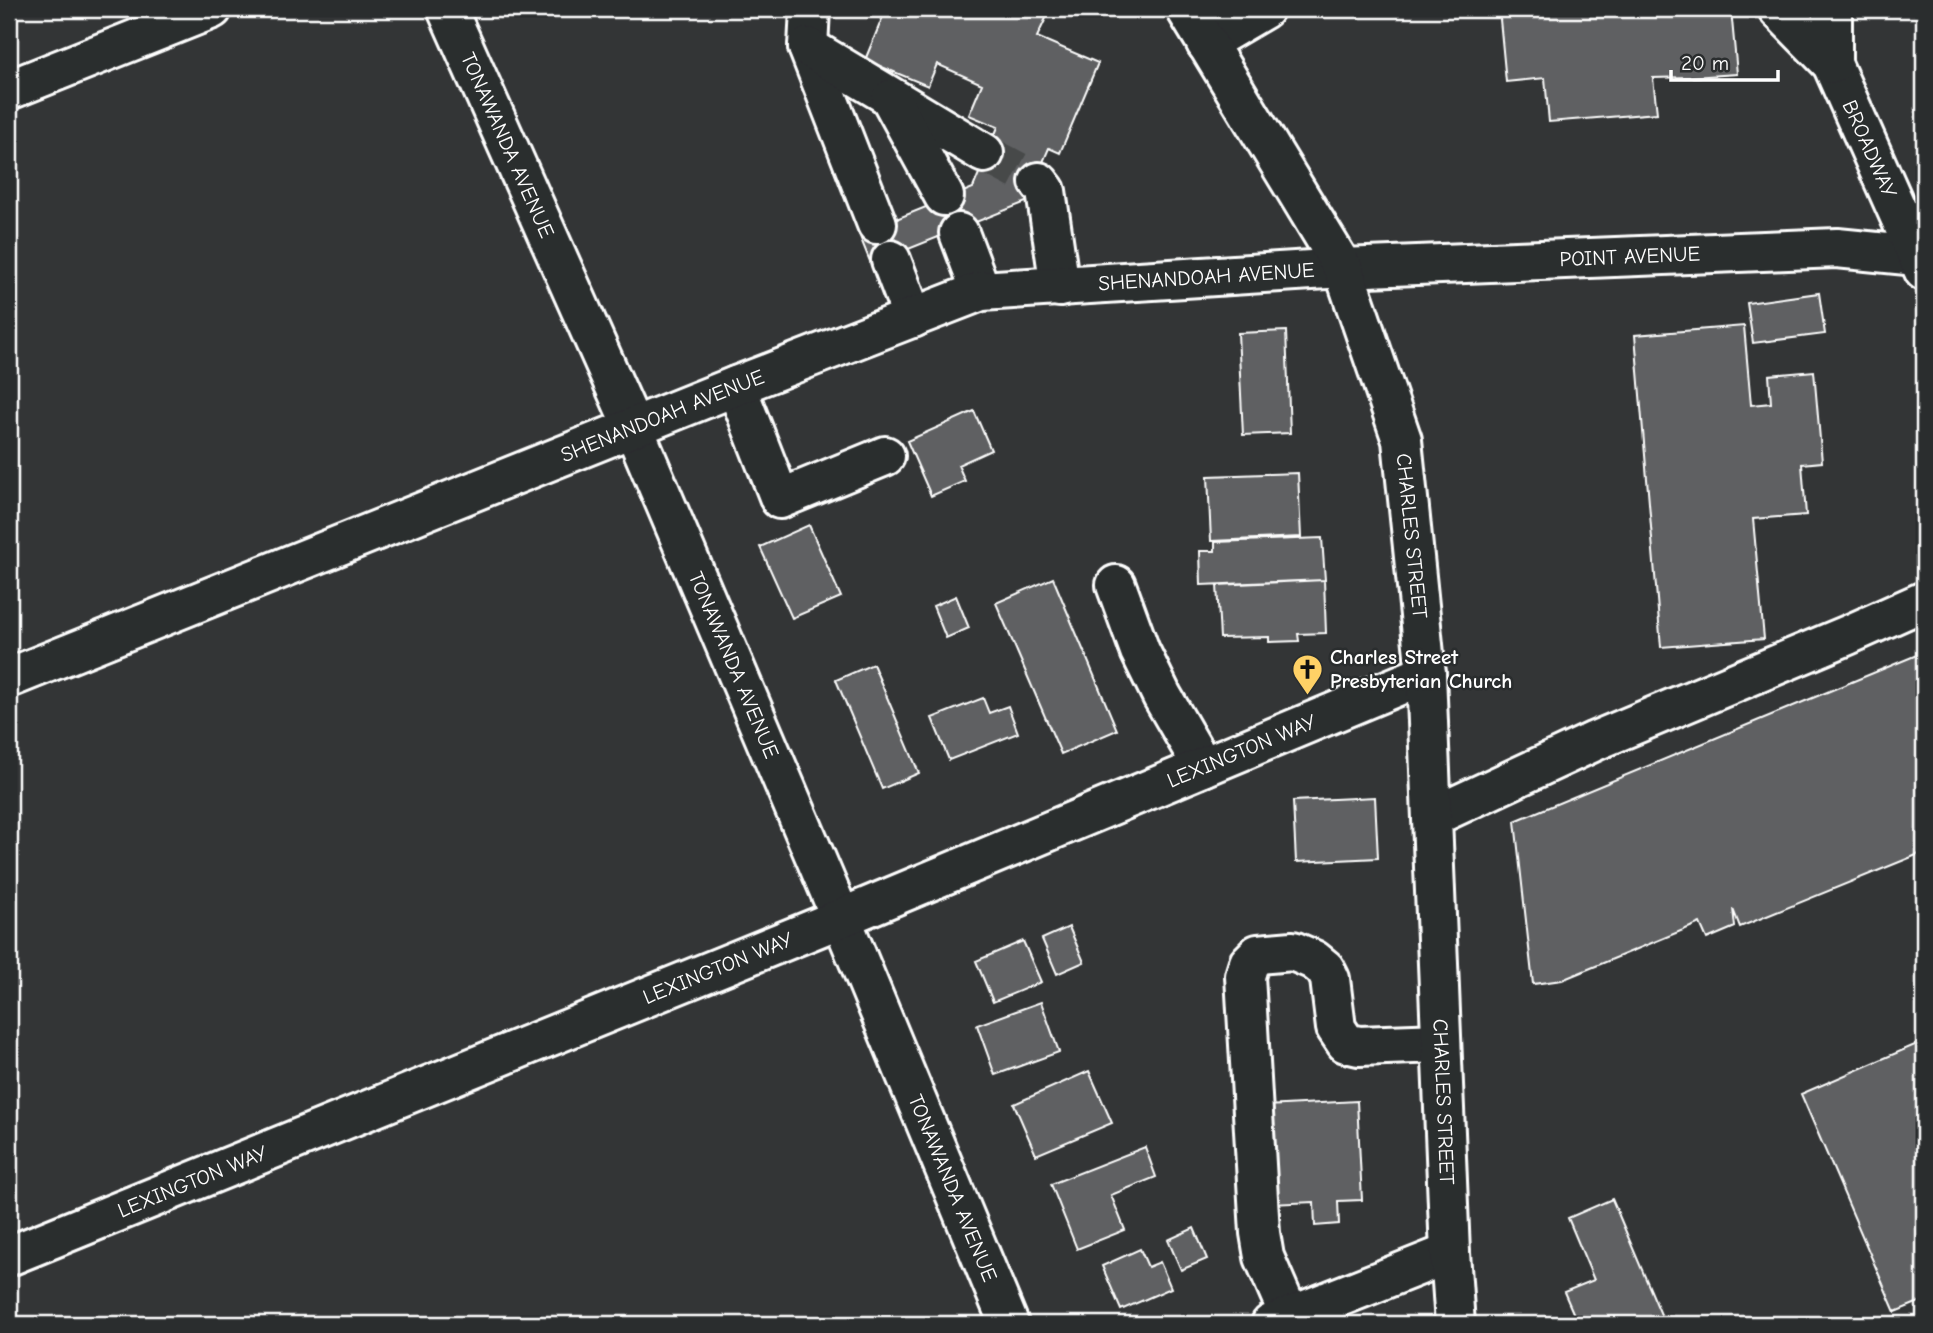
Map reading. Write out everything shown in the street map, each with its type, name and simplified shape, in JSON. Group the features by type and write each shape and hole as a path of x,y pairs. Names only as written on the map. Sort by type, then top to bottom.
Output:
{"street":[{"path":"9,90 212,9"},
{"name":"TONAWANDA AVENUE","path":"447,9 633,427 1009,1324"},
{"path":"810,9 808,47 877,224"},
{"name":"CHARLES STREET","path":"1186,9 1343,268 1402,440 1426,674 1455,1324"},
{"path":"1206,43 1265,9"},
{"name":"BROADWAY","path":"1778,9 1832,64 1921,263"},
{"name":"BROADWAY","path":"1832,9 1832,64"},
{"path":"808,47 984,153"},
{"path":"890,96 944,196"},
{"path":"1038,181 1046,191 1060,286"},
{"path":"959,233 981,292"},
{"name":"POINT AVENUE","path":"1343,268 1837,248 1921,263"},
{"path":"891,260 914,318"},
{"name":"SHENANDOAH AVENUE","path":"9,678 736,386 981,292 1343,268"},
{"path":"736,386 780,499 885,456"},
{"path":"1116,585 1140,651 1162,696 1203,767"},
{"path":"1432,817 1595,741 1924,601"},
{"name":"LEXINGTON WAY","path":"9,1256 841,918 1426,674"},
{"path":"1441,1044 1359,1046 1346,1043 1336,1028 1330,979 1325,969 1314,960 1293,951 1258,954 1249,963 1245,976 1260,1233 1280,1320 1450,1253"}],"building":[{"path":"886,9 907,17 910,9 937,9 950,14 953,9 1036,9 1048,14 1037,37 1098,63 1060,153 1049,148 1026,202 871,264 859,234 973,188 998,127 969,115 982,84 937,64 928,86 865,60"},
{"path":"1499,9 1731,9 1737,74 1653,78 1657,113 1549,122 1545,78 1506,82"},
{"path":"1819,293 1825,334 1753,343 1747,303"},
{"path":"1744,326 1751,405 1771,403 1769,375 1814,371 1822,462 1802,464 1806,515 1753,519 1764,639 1661,647 1635,335"},
{"path":"1286,331 1290,433 1243,435 1238,333"},
{"path":"974,411 991,450 958,465 965,481 931,496 907,441"},
{"path":"1298,473 1301,537 1211,541 1208,476"},
{"path":"809,525 841,597 792,618 760,547"},
{"path":"1322,538 1325,580 1201,585 1200,551 1215,551 1215,542"},
{"path":"1053,578 1117,730 1061,754 996,603"},
{"path":"1324,580 1326,633 1298,634 1299,641 1269,642 1269,637 1220,638 1217,585"},
{"path":"956,596 969,628 946,638 933,606"},
{"path":"1924,652 1924,852 1740,927 1733,909 1735,927 1707,939 1700,923 1562,980 1533,984 1515,821"},
{"path":"873,664 919,773 882,789 836,680"},
{"path":"983,698 989,713 1008,706 1018,733 949,760 932,718"},
{"path":"1375,797 1378,858 1296,862 1293,801"},
{"path":"1069,927 1084,962 1057,974 1042,939"},
{"path":"1023,941 1041,982 993,1002 976,961"},
{"path":"1041,1002 1059,1052 995,1075 977,1025"},
{"path":"1924,1041 1924,1300 1895,1312 1801,1094"},
{"path":"1089,1071 1112,1123 1036,1155 1014,1104"},
{"path":"1357,1101 1362,1200 1338,1201 1339,1224 1315,1226 1314,1202 1271,1204 1266,1106"},
{"path":"1145,1147 1156,1177 1111,1195 1125,1230 1077,1249 1051,1184"},
{"path":"1612,1199 1665,1324 1578,1324 1564,1292 1594,1280 1568,1218"},
{"path":"1194,1228 1207,1259 1181,1270 1168,1240"},
{"path":"1140,1249 1148,1267 1160,1262 1171,1288 1121,1310 1102,1266"}],"tunnel":[{"path":"984,153 1039,182"}],"place":[{"name":"Charles Street Presbyterian Church","path":"1307,696"}]}
